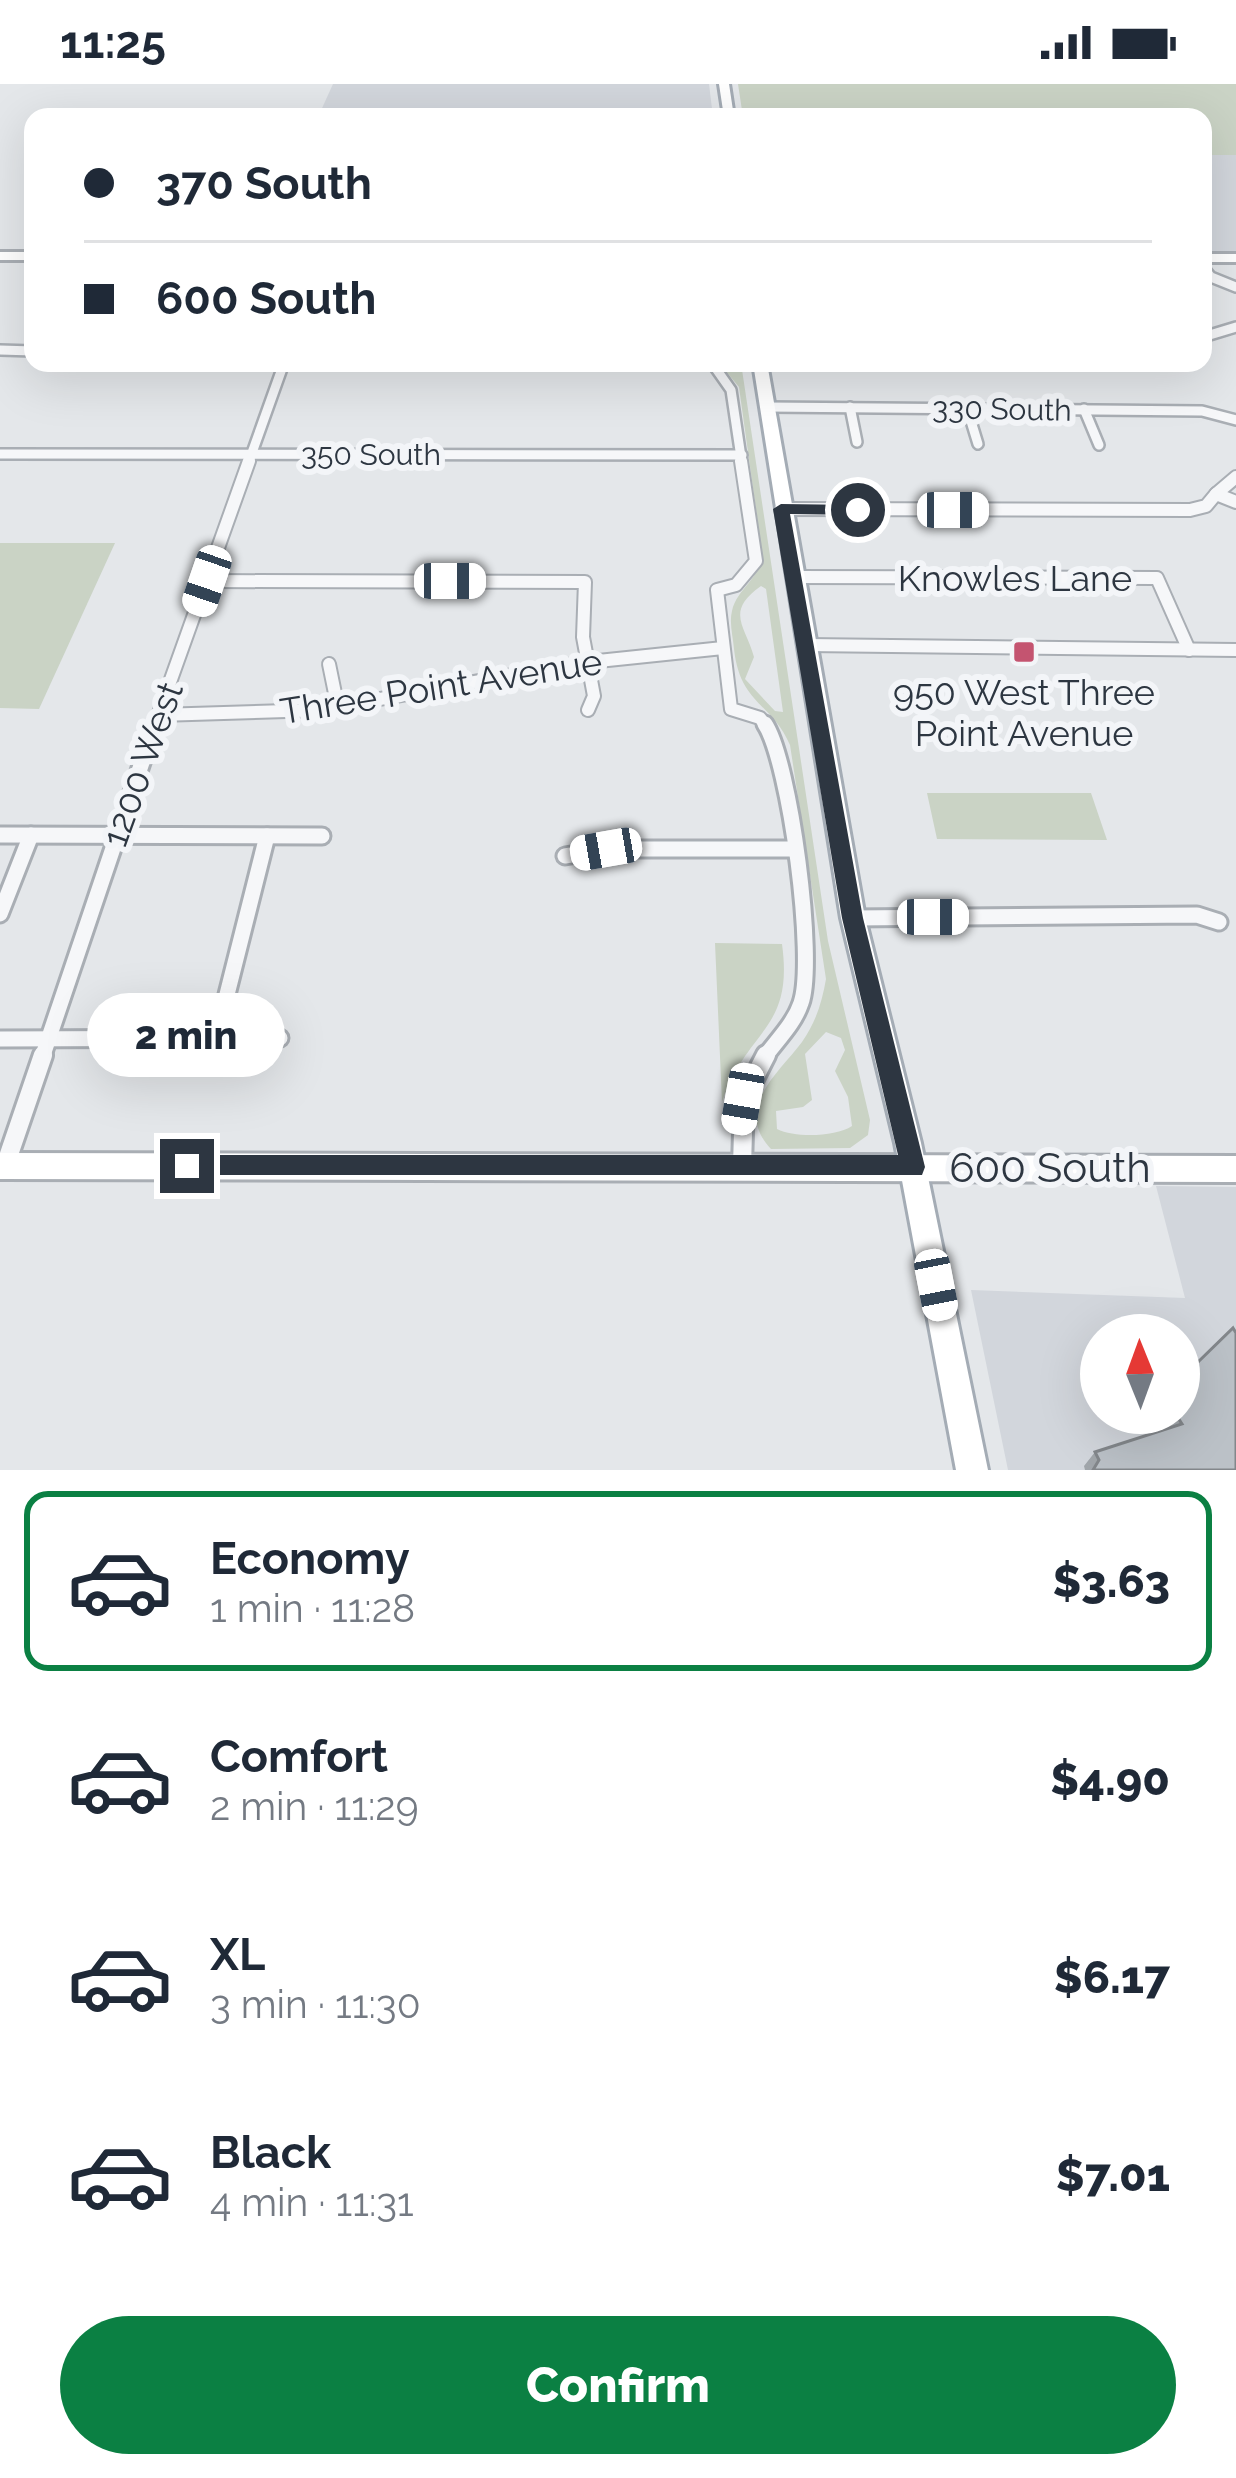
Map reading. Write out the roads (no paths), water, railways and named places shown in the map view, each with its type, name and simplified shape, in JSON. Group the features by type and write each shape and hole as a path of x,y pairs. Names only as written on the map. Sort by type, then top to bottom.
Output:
{"main road":[{"path":"761,372 853,918 913,1167 972,1470"},
{"name":"600 South","path":"2,1166 1236,1169"}],"street":[{"name":"1200 West","path":"2,1166 281,372"},
{"path":"719,372 731,389 756,561 736,585 717,590 731,709 760,718 778,751 806,992 798,1015 753,1074 743,1099 739,1125 742,1166"},
{"name":"330 South","path":"767,406 1202,411 1236,420"},
{"path":"850,407 857,442"},
{"path":"967,408 978,444"},
{"path":"1084,410 1099,445"},
{"name":"350 South","path":"0,454 742,455"},
{"path":"781,509 1190,511 1206,506 1236,477"},
{"path":"1216,494 1236,502"},
{"name":"Knowles Lane","path":"795,578 1157,578 1189,650"},
{"path":"207,581 585,582 583,637 594,696 588,710"},
{"path":"807,645 1236,650"},
{"name":"Three Point Avenue","path":"159,715 258,715 338,708 590,662 723,648"},
{"path":"328,664 338,708"},
{"path":"0,835 322,836"},
{"path":"0,914 31,836"},
{"path":"216,1038 267,836"},
{"path":"565,856 606,849 791,849"},
{"path":"853,918 1197,915 1219,922"},
{"path":"0,1040 280,1038"}],"place":[{"name":"950 West Three Point Avenue","path":"1024,652"}]}
